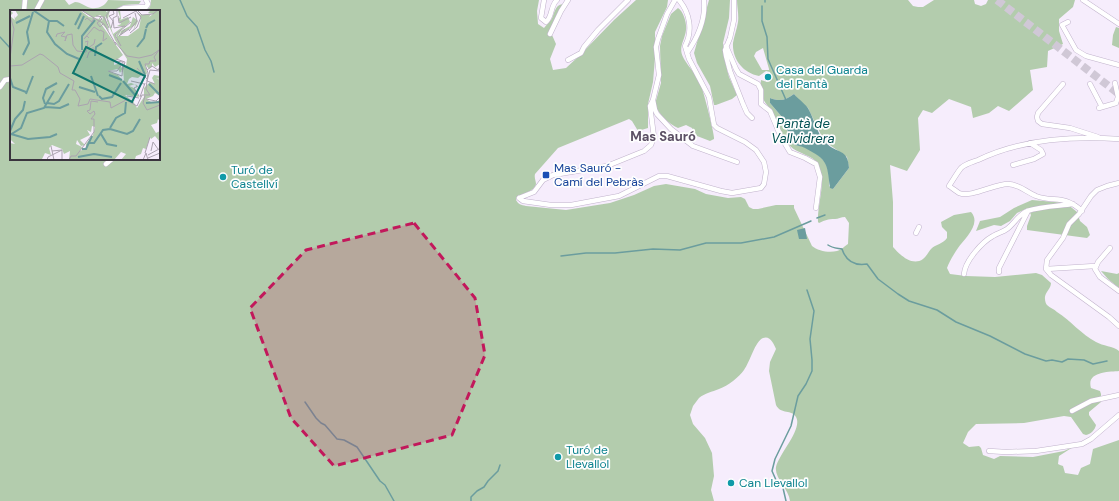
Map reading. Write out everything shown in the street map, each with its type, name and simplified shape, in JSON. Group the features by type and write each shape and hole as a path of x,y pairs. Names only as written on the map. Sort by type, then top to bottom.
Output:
{"street":[{"path":"24,10 25,0"},
{"path":"37,10 42,0"},
{"path":"120,10 124,8 146,7 148,4 146,0"},
{"path":"544,0 541,18 546,22 550,17 553,4 557,0"},
{"path":"550,34 568,0"},
{"path":"568,60 581,53 598,30 628,0"},
{"path":"675,0 667,14 656,47 659,75 653,100 650,106 654,137 651,145 644,151 601,168 558,174 543,180 536,191 519,198 523,201 551,205 571,205 619,196 659,176 667,176 728,192 757,189 762,187 766,172 762,158 753,147 714,125 709,97 685,46 688,40 690,26 684,6 679,0"},
{"path":"687,53 699,34 704,15 704,0"},
{"path":"734,0 735,14 733,26 725,50 730,71 747,113 752,118"},
{"path":"1083,0 1119,24"},
{"path":"1068,22 1062,25 1076,50 1086,56 1119,65"},
{"path":"726,46 739,74 758,84 761,90 761,104 770,111 781,137 790,152 816,164 820,178 816,208"},
{"path":"0,87 5,80 10,79"},
{"path":"1090,84 1100,107 1118,104 1118,97 1114,83"},
{"path":"1063,84 1038,113 1038,121 1042,124 1070,128 1092,134 1100,138"},
{"path":"653,100 654,110 657,114 684,140 698,149 737,162"},
{"path":"1082,211 1074,204 1064,200 1037,196 1018,186 1010,184 1003,184 966,194 960,193 949,186 962,167 993,152 1030,143 1100,138 1119,139"},
{"path":"1013,165 1034,160 1043,154 1041,150 1030,143"},
{"path":"106,164 111,160"},
{"path":"1119,183 1097,190 1091,196 1082,211 1069,224 1063,238 1046,263 1046,269 1051,275 1119,326"},
{"path":"964,274 967,263 991,237 1006,230 1028,210 1074,204"},
{"path":"999,272 999,268 1028,210"},
{"path":"916,233 919,227"},
{"path":"1046,269 1095,266 1110,248"},
{"path":"1095,266 1096,272 1100,277 1119,291"},
{"path":"1072,410 1091,401 1119,396"},
{"path":"989,451 1036,452 1082,444 1092,439 1119,415"}],"highlighted area":[{"path":"414,223 475,298 485,355 452,435 334,466 291,418 250,308 306,250"}],"shaded area":[{"path":"0,0 65,0 69,5 77,2 94,8 103,5 108,0 141,1 139,4 124,5 114,10 10,10 10,160 160,160 160,10 146,10 150,7 151,0 539,0 537,11 538,24 544,28 551,20 556,8 563,4 549,35 552,35 556,44 550,59 553,70 566,68 636,0 668,0 667,7 655,32 655,58 653,82 648,104 648,128 638,131 629,119 558,148 535,174 535,187 531,191 517,197 516,200 520,204 526,206 566,210 610,203 654,186 666,184 695,189 706,194 728,198 741,197 745,199 749,207 753,209 776,205 794,205 794,208 812,246 820,250 834,252 848,244 849,223 845,217 818,222 822,178 818,164 813,159 793,149 787,143 763,98 761,80 767,82 770,81 770,72 766,71 759,76 748,72 743,68 734,54 733,43 738,25 737,0 908,0 913,6 923,7 934,0 974,0 975,4 981,6 986,4 988,0 1075,0 1073,7 1059,19 1059,31 1063,44 1048,51 1047,67 1030,70 1033,90 1009,111 998,106 989,113 973,118 971,107 949,99 932,113 923,110 918,118 920,150 907,171 890,165 893,202 893,247 906,259 910,261 919,261 924,258 933,247 944,242 947,238 947,232 942,227 941,222 954,215 971,212 974,217 973,226 968,236 956,250 949,263 947,268 950,274 995,277 1036,273 1042,275 1051,283 1045,297 1045,302 1047,305 1091,339 1119,351 1119,371 1105,372 1095,375 1090,382 1091,388 1100,391 1101,402 1089,412 1089,415 1096,425 1090,434 1083,434 1071,417 1064,416 1024,423 976,424 968,432 963,443 969,447 979,446 983,455 994,459 1000,456 1033,457 1064,451 1073,447 1059,456 1058,464 1063,466 1065,473 1078,475 1081,468 1090,464 1093,449 1119,440 1119,501 790,501 787,492 777,475 776,467 781,455 794,435 797,422 796,417 792,413 781,410 776,405 769,371 770,362 776,349 771,340 765,337 760,340 755,347 744,370 739,376 726,386 699,398 693,406 690,415 693,424 705,438 712,453 714,476 711,490 714,501 0,501","holes":["763,48 769,69 762,70 754,56 756,52","794,94 800,102 808,108 824,141 847,157 849,168 833,189 829,186 829,172 821,157 811,150 792,143 782,117 770,103 770,98 783,100"]},
{"path":"709,0 730,0 729,18 723,43 729,77 737,95 732,99 716,105 714,105 710,86 697,63 694,53"},
{"path":"678,8 685,18 686,25 681,50 685,60 701,84 714,136 714,139 710,141 697,136 692,128 686,125 678,128 671,124 661,115 655,104 661,83 660,46 662,36 671,14"},
{"path":"1116,27 1119,28 1119,48 1112,45"},
{"path":"1032,200 1066,203 1077,212 1080,221 1087,227 1090,235 1087,238 1027,230 1031,215 1028,208 1017,213 1010,221 1001,226 994,225 976,231 980,221 1000,217 1014,208"},
{"path":"1101,271 1117,274 1119,273 1119,288 1108,279"}],"water":[{"name":"Pantà de Vallvidrera","path":"794,94 808,108 823,140 847,157 849,168 833,189 830,188 825,163 818,156 805,148 793,144 782,117 770,103 770,98 783,100"},
{"path":"805,228 807,239 799,239 797,230"}],"waterway":[{"path":"180,0 187,16 197,27 214,72"},
{"path":"762,6 762,21 767,37 768,59 786,100"},
{"path":"0,37 10,48"},
{"path":"817,218 825,215"},
{"path":"561,256 653,249 680,250 706,243 741,243 774,237 811,221"},
{"path":"828,245 842,249 846,257 852,262 867,264 878,279 909,301 937,310 956,322 990,336 1025,354 1046,361 1052,360 1062,362 1068,359 1084,360 1093,364 1107,361"},
{"path":"786,501 783,488 776,480 772,471 775,459 791,426 798,396 812,371 810,339 814,311 807,290"},
{"path":"305,402 316,418 325,425 337,439 344,440 357,447 380,481 385,485 394,501"},
{"path":"471,501 471,497 484,487 498,471 500,465"}],"tunnel":[{"path":"997,0 1119,94"}],"place":[{"name":"Casa del Guarda del Pantà","path":"768,77"},
{"name":"Mas Sauró - Camí del Pebràs","path":"546,175"},
{"name":"Turó de Castellví","path":"223,177"},
{"name":"Turó de Llevallol","path":"558,457"},
{"name":"Can Llevallol","path":"731,483"}],"district":[{"name":"Mas Sauró","path":"663,136"}]}
